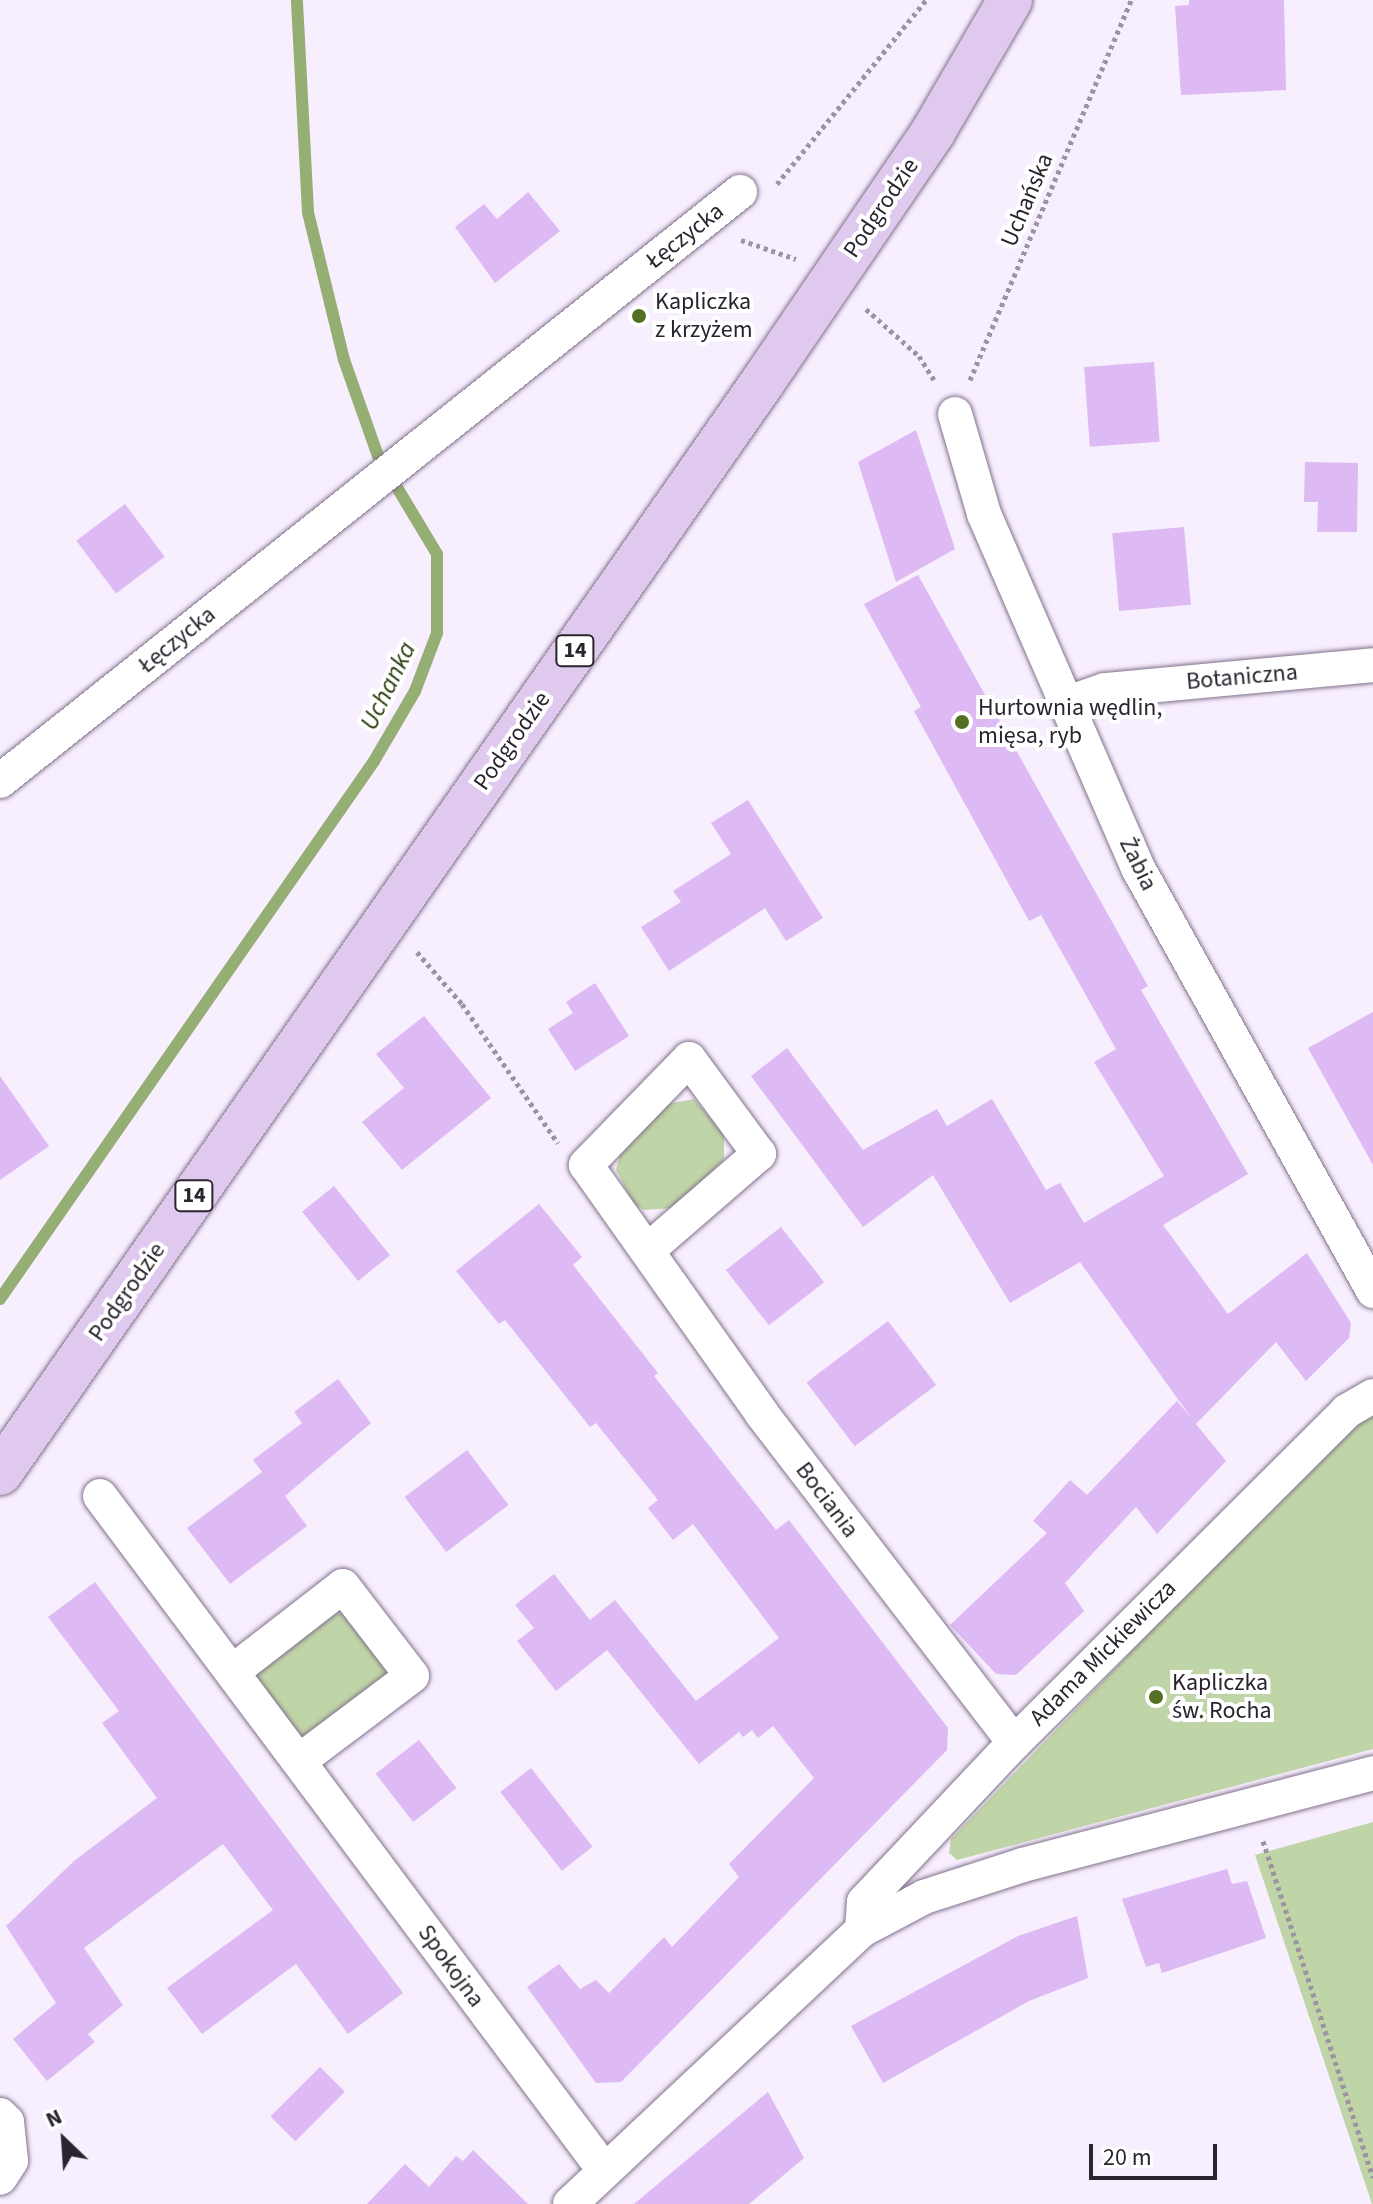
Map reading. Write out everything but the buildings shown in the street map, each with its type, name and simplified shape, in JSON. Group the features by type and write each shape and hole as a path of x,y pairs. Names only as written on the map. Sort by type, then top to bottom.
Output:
{"main road":[{"name":"Podgrodzie","path":"0,1473 762,383 933,132 1010,0"}],"street":[{"name":"Łęczycka","path":"0,781 441,428 756,190"},
{"name":"Żabia","path":"955,414 984,514 1139,870 1373,1291"},
{"name":"Botaniczna","path":"1065,704 1105,690 1373,665"},
{"path":"586,1165 689,1059 759,1154 648,1250"},
{"name":"Bociania","path":"586,1165 762,1414 1014,1743"},
{"name":"Adama Mickiewicza","path":"862,1930 864,1902 1014,1743 1347,1411 1373,1396"},
{"name":"Spokojna","path":"100,1496 604,2170"},
{"path":"232,1672 343,1586 412,1676 299,1761"},
{"path":"570,2204 862,1930 924,1897 1023,1865 1373,1773"},
{"path":"0,2115 7,2122 11,2161 0,2178"}],"path":[{"path":"756,190 926,0"},
{"name":"Uchańska","path":"955,414 1131,0"},
{"path":"738,239 791,255 805,265"},
{"path":"857,302 885,321 919,356 955,414"},
{"path":"412,946 462,1004 565,1154 586,1165"},
{"path":"1263,1841 1373,2177"}],"green space":[{"path":"694,1099 724,1134 724,1160 673,1208 644,1210 634,1204 616,1170 621,1149 667,1104"},
{"path":"1373,1410 1373,1749 957,1860 949,1853 951,1839 1287,1490"},
{"path":"332,1613 347,1614 391,1668 389,1677 302,1742 255,1684 255,1667"},
{"path":"1373,1822 1373,2204 1372,2204 1255,1855"}],"waterway":[{"name":"Uchanka","path":"0,1299 374,761 415,691 437,633 437,554 378,456 344,360 308,212 297,0"}],"place":[{"name":"Kapliczka z krzyżem","path":"639,316"},
{"name":"Hurtownia wędlin, mięsa, ryb","path":"962,722"},
{"name":"Kapliczka św. Rocha","path":"1156,1697"}]}
